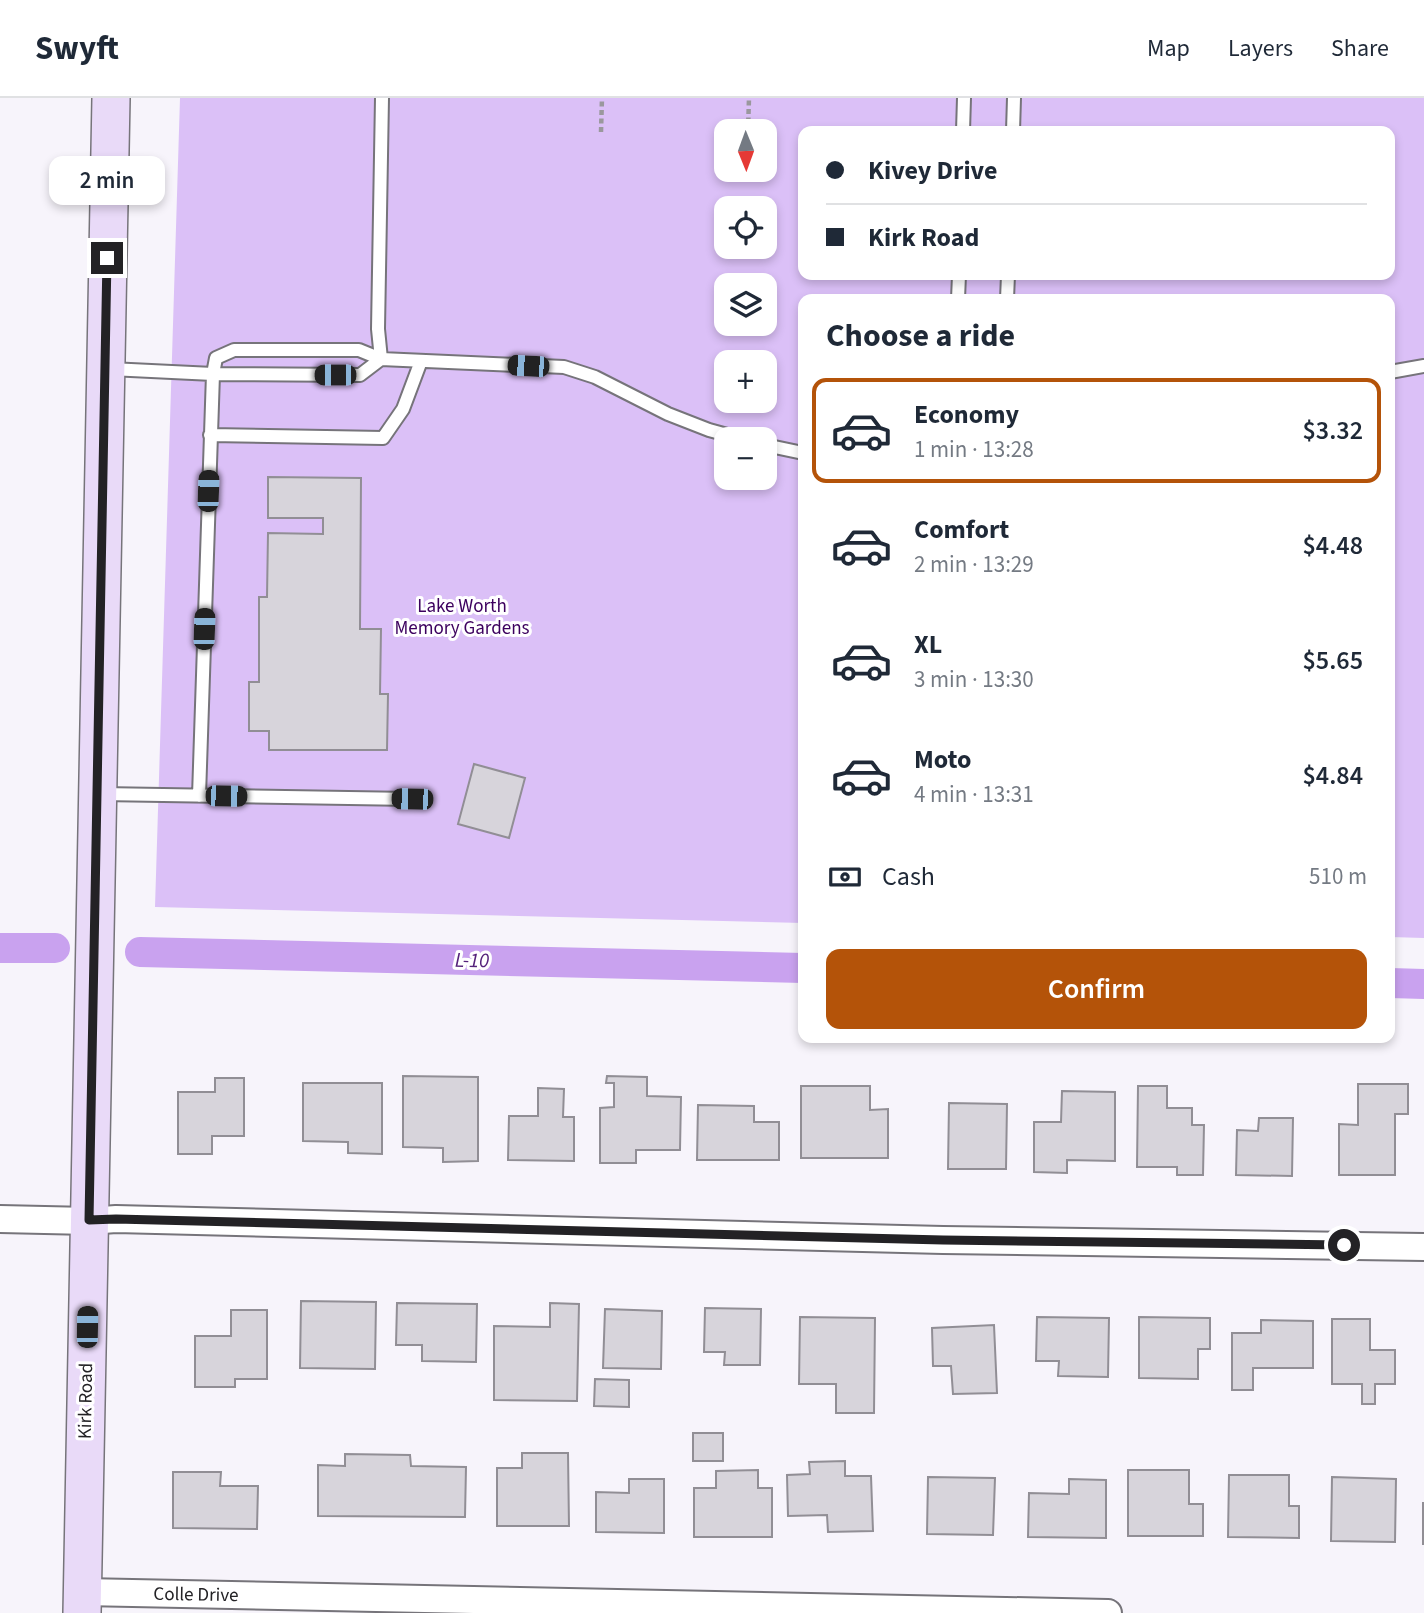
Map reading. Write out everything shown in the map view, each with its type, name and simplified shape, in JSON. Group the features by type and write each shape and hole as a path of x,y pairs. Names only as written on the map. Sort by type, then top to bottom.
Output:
{"street":[{"name":"Kirk Road","path":"82,1603 111,98"},
{"path":"0,1219 116,1219 943,1240 1424,1247"},
{"name":"Colle Drive","path":"82,1603 1108,1613"}],"lane":[{"path":"381,359 378,330 383,98"},
{"path":"963,126 964,98"},
{"path":"1013,126 1014,98"},
{"path":"199,796 210,435 216,358 234,350 359,350 381,359 564,368 595,377 668,414 714,431"},
{"path":"105,369 213,374 360,375 381,359"},
{"path":"210,435 383,438 403,409 421,361"},
{"path":"1395,371 1424,366"},
{"path":"777,448 798,452"},
{"path":"97,794 412,799"}],"path":[{"path":"601,132 602,98"},
{"path":"748,119 749,98"}],"green space":[{"name":"Lake Worth Memory Gardens","path":"180,98 1424,98 1424,938 1395,937 1395,294 798,294 798,923 155,907"}],"building":[{"path":"268,477 361,478 360,629 381,629 380,694 388,694 387,750 269,750 269,731 249,731 249,682 259,682 259,597 267,597 268,533 323,534 323,518 268,518"},
{"path":"474,764 525,778 509,838 458,824"},
{"path":"403,1076 478,1077 478,1161 443,1162 443,1148 403,1147"},
{"path":"607,1076 647,1077 647,1096 681,1097 680,1150 636,1150 636,1163 600,1163 600,1108 614,1107 614,1083 606,1083"},
{"path":"215,1078 244,1078 244,1136 212,1136 212,1154 178,1154 178,1092 215,1092"},
{"path":"303,1083 382,1083 382,1154 348,1153 348,1142 303,1141"},
{"path":"1358,1084 1408,1084 1408,1114 1395,1114 1395,1175 1339,1175 1339,1124 1358,1125"},
{"path":"801,1086 870,1086 870,1110 888,1109 888,1158 801,1158"},
{"path":"1138,1086 1167,1086 1167,1108 1192,1108 1192,1125 1204,1125 1203,1175 1177,1175 1177,1167 1137,1167"},
{"path":"538,1088 564,1089 563,1117 574,1117 574,1161 508,1160 509,1116 538,1116"},
{"path":"1062,1091 1115,1092 1115,1161 1067,1160 1067,1173 1034,1172 1034,1122 1061,1122"},
{"path":"949,1103 1007,1104 1006,1169 948,1169"},
{"path":"698,1105 754,1106 754,1122 779,1122 779,1160 697,1160"},
{"path":"1259,1118 1293,1118 1292,1176 1236,1175 1237,1130 1258,1131"},
{"path":"301,1301 376,1302 375,1369 300,1368"},
{"path":"397,1303 477,1304 476,1362 422,1361 422,1345 396,1345"},
{"path":"550,1303 579,1304 577,1401 494,1400 494,1326 550,1327"},
{"path":"705,1308 761,1309 760,1365 724,1365 725,1352 704,1352"},
{"path":"605,1309 662,1311 661,1369 603,1368"},
{"path":"231,1310 267,1310 267,1379 235,1379 235,1387 195,1387 195,1336 231,1336"},
{"path":"800,1317 875,1318 874,1413 836,1413 836,1384 799,1384"},
{"path":"1037,1317 1109,1318 1108,1377 1058,1376 1059,1361 1036,1361"},
{"path":"1139,1317 1210,1318 1210,1349 1198,1349 1198,1379 1139,1378"},
{"path":"1332,1319 1370,1319 1370,1350 1395,1350 1395,1384 1375,1384 1375,1404 1362,1404 1362,1384 1332,1384"},
{"path":"1261,1320 1313,1321 1313,1368 1253,1368 1253,1390 1232,1390 1232,1333 1261,1333"},
{"path":"994,1325 997,1393 953,1394 951,1366 933,1366 932,1328"},
{"path":"595,1379 629,1380 629,1407 594,1406"},
{"path":"693,1433 723,1433 723,1461 693,1461"},
{"path":"522,1453 568,1453 569,1526 497,1526 497,1468 522,1468"},
{"path":"345,1454 410,1455 411,1466 466,1467 465,1517 318,1516 318,1465 345,1466"},
{"path":"845,1461 845,1476 871,1476 873,1531 828,1532 827,1515 788,1516 787,1475 810,1474 809,1462"},
{"path":"758,1470 758,1488 772,1488 772,1537 694,1537 694,1488 716,1488 716,1471"},
{"path":"1128,1470 1189,1470 1189,1504 1203,1504 1203,1536 1128,1536"},
{"path":"173,1472 221,1472 220,1486 258,1486 257,1529 173,1528"},
{"path":"1229,1475 1289,1475 1289,1506 1299,1506 1299,1538 1228,1537"},
{"path":"928,1477 995,1478 993,1535 927,1534"},
{"path":"1332,1477 1396,1479 1395,1542 1331,1541"},
{"path":"629,1479 664,1479 664,1533 596,1532 596,1492 629,1493"},
{"path":"1069,1479 1106,1480 1106,1538 1028,1537 1029,1493 1069,1494"},
{"path":"1424,1503 1424,1544 1423,1544"}],"waterway":[{"name":"L-10","path":"0,948 55,948"},
{"name":"L-10","path":"140,952 798,968"},
{"name":"L-10","path":"1395,983 1424,984"}],"route":[{"path":"107,258 89,1220 943,1240 1344,1245"}]}
